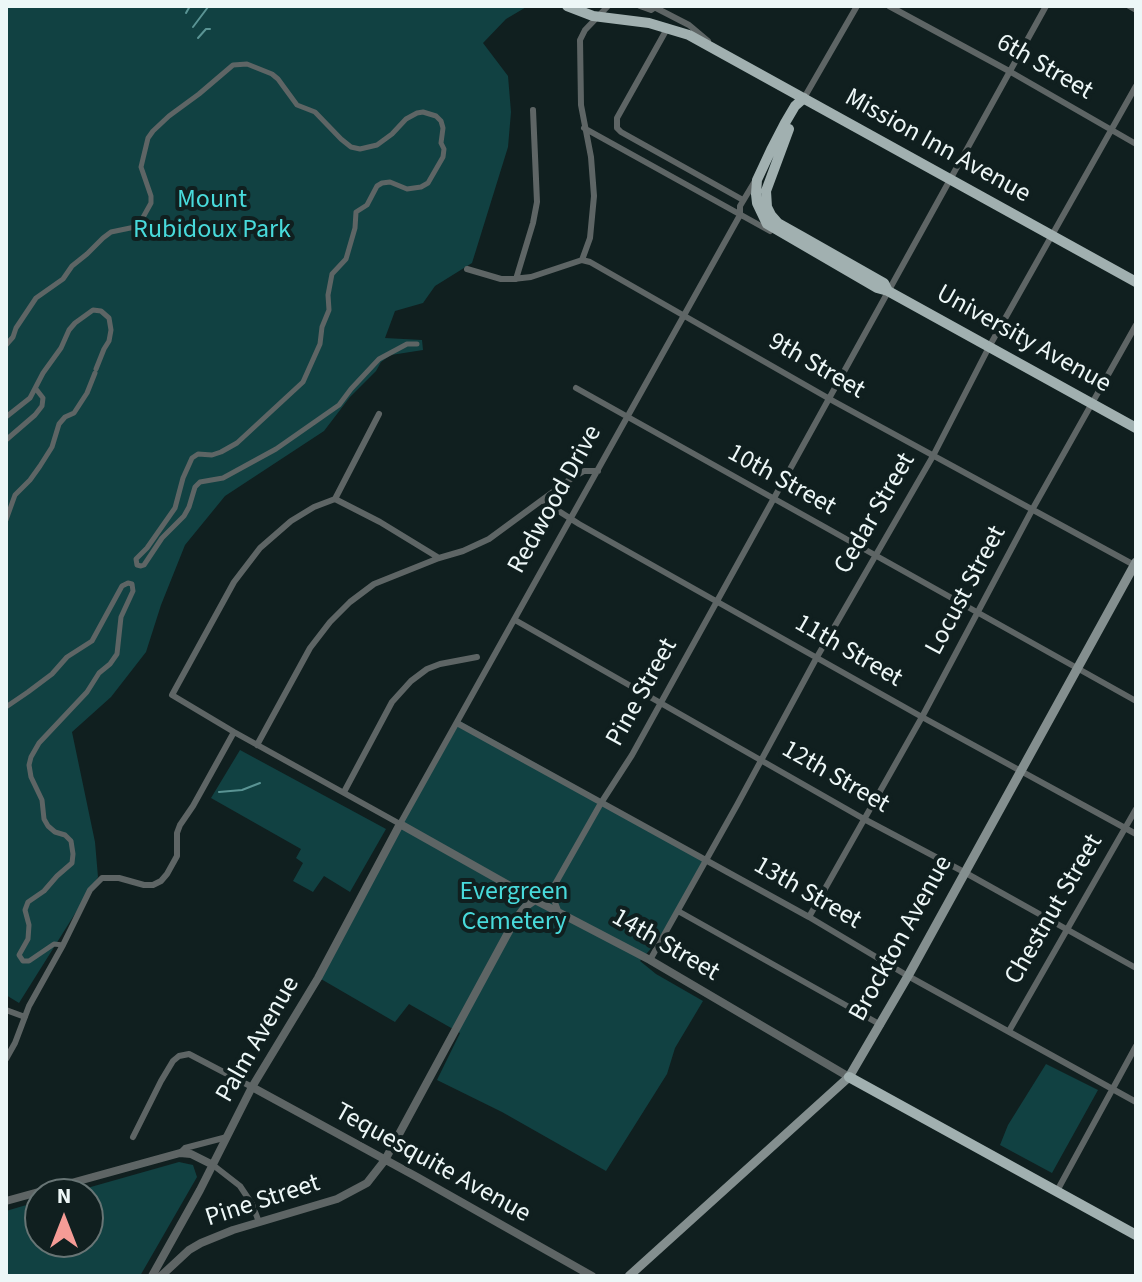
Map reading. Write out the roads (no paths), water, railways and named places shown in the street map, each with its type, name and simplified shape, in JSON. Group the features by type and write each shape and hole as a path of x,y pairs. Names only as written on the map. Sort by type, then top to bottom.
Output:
{"main road":[{"name":"Mission Inn Avenue","path":"567,6 593,16 668,27 689,35 1136,282"},
{"name":"Redwood Drive","path":"748,197 795,106 804,98"},
{"name":"Redwood Drive","path":"766,202 766,191 773,171 804,98"},
{"name":"University Avenue","path":"748,197 767,224 798,243 1136,428"},
{"name":"University Avenue","path":"766,202 778,223 884,283 888,291"},
{"name":"Brockton Avenue","path":"629,1276 849,1077 881,1025 1136,564"},
{"name":"14th Street","path":"849,1077 1136,1235"}],"street":[{"path":"467,269 501,279 516,279 582,260 590,238 594,196 591,157 581,105 580,40 585,30 608,6"},
{"path":"640,6 651,10 657,7"},
{"name":"Redwood Drive","path":"804,98 857,6"},
{"name":"6th Street","path":"889,6 1136,144"},
{"name":"Pine Street","path":"161,1276 189,1250 229,1231 352,1192 367,1183 385,1160 515,920 525,907 554,886 632,755 1046,6"},
{"path":"1129,6 1136,10"},
{"name":"Mission Inn Avenue","path":"657,7 689,25 717,49"},
{"path":"668,27 617,118 617,128 748,197 766,202"},
{"path":"6,345 36,298 63,279 72,266 111,232 135,227 141,221 151,203 141,167 148,138 153,131 233,65 247,64 272,74 297,105 315,112 351,147 360,149 377,145 417,113 436,116 443,128 443,157 428,183 407,189 390,182 382,183 377,186 367,205 356,212 346,259 332,274 329,310 322,327 320,344 303,382 237,443 212,455 198,454 192,458 175,508 136,559 137,565 144,565 162,538 184,516 200,482 223,478 276,449 339,405 379,359 407,344 417,344"},
{"name":"Cedar Street","path":"650,960 1136,86"},
{"path":"516,279 537,202 533,110"},
{"name":"University Avenue","path":"584,128 740,215 798,243"},
{"name":"Redwood Drive","path":"400,824 685,316 740,215 740,206 748,197"},
{"name":"9th Street","path":"582,260 933,456 1136,564"},
{"path":"6,417 26,403 75,323 93,310 101,311 109,318 109,341 87,393 74,413 59,424 52,447 30,480 15,495 6,520"},
{"name":"Locust Street","path":"809,917 1136,325"},
{"name":"10th Street","path":"576,388 1136,701"},
{"path":"6,440 42,406 43,398 36,389"},
{"path":"379,414 335,499 439,558"},
{"path":"257,745 310,648 350,602 374,584 489,539 572,478 584,471 598,471"},
{"name":"14th Street","path":"335,499 291,521 260,548 234,582 172,695 535,900 650,960 849,1077"},
{"name":"11th Street","path":"543,501 717,602 1136,834"},
{"path":"6,707 52,674 67,657 92,641 122,586 132,584 133,591 121,617 117,654 87,692 39,743 29,765 42,800 44,819 55,832 71,841 73,854 72,863 28,902 25,910 29,925 28,939 19,955 23,961 29,961 54,944 63,945"},
{"name":"12th Street","path":"515,620 864,819 1136,968"},
{"path":"344,792 392,702 411,681 440,664 477,657"},
{"name":"13th Street","path":"457,723 1136,1102"},
{"path":"6,1059 90,890 102,878 119,878 144,885 161,881 177,856 180,825 234,732"},
{"name":"Chestnut Street","path":"1009,1031 1136,809"},
{"name":"Palm Avenue","path":"152,1276 252,1087 318,978 400,824"},
{"path":"554,886 554,900 559,913"},
{"path":"678,911 881,1025"},
{"path":"6,1010 25,1017"},
{"path":"1057,1191 1136,1046"},
{"path":"133,1137 161,1081 179,1056 189,1054 252,1087"},
{"name":"Tequesquite Avenue","path":"252,1087 592,1276"},
{"path":"180,1153 185,1148 227,1137"},
{"path":"6,1201 180,1153 191,1154 213,1165 240,1186 259,1222"}],"waterway":[{"path":"186,13 190,6"},
{"path":"193,27 208,7"},
{"path":"198,38 210,29"},
{"path":"219,792 242,790 260,783"}],"park label":[{"name":"Mount Rubidoux Park","path":"212,216"},
{"name":"Evergreen Cemetery","path":"514,908"}]}
